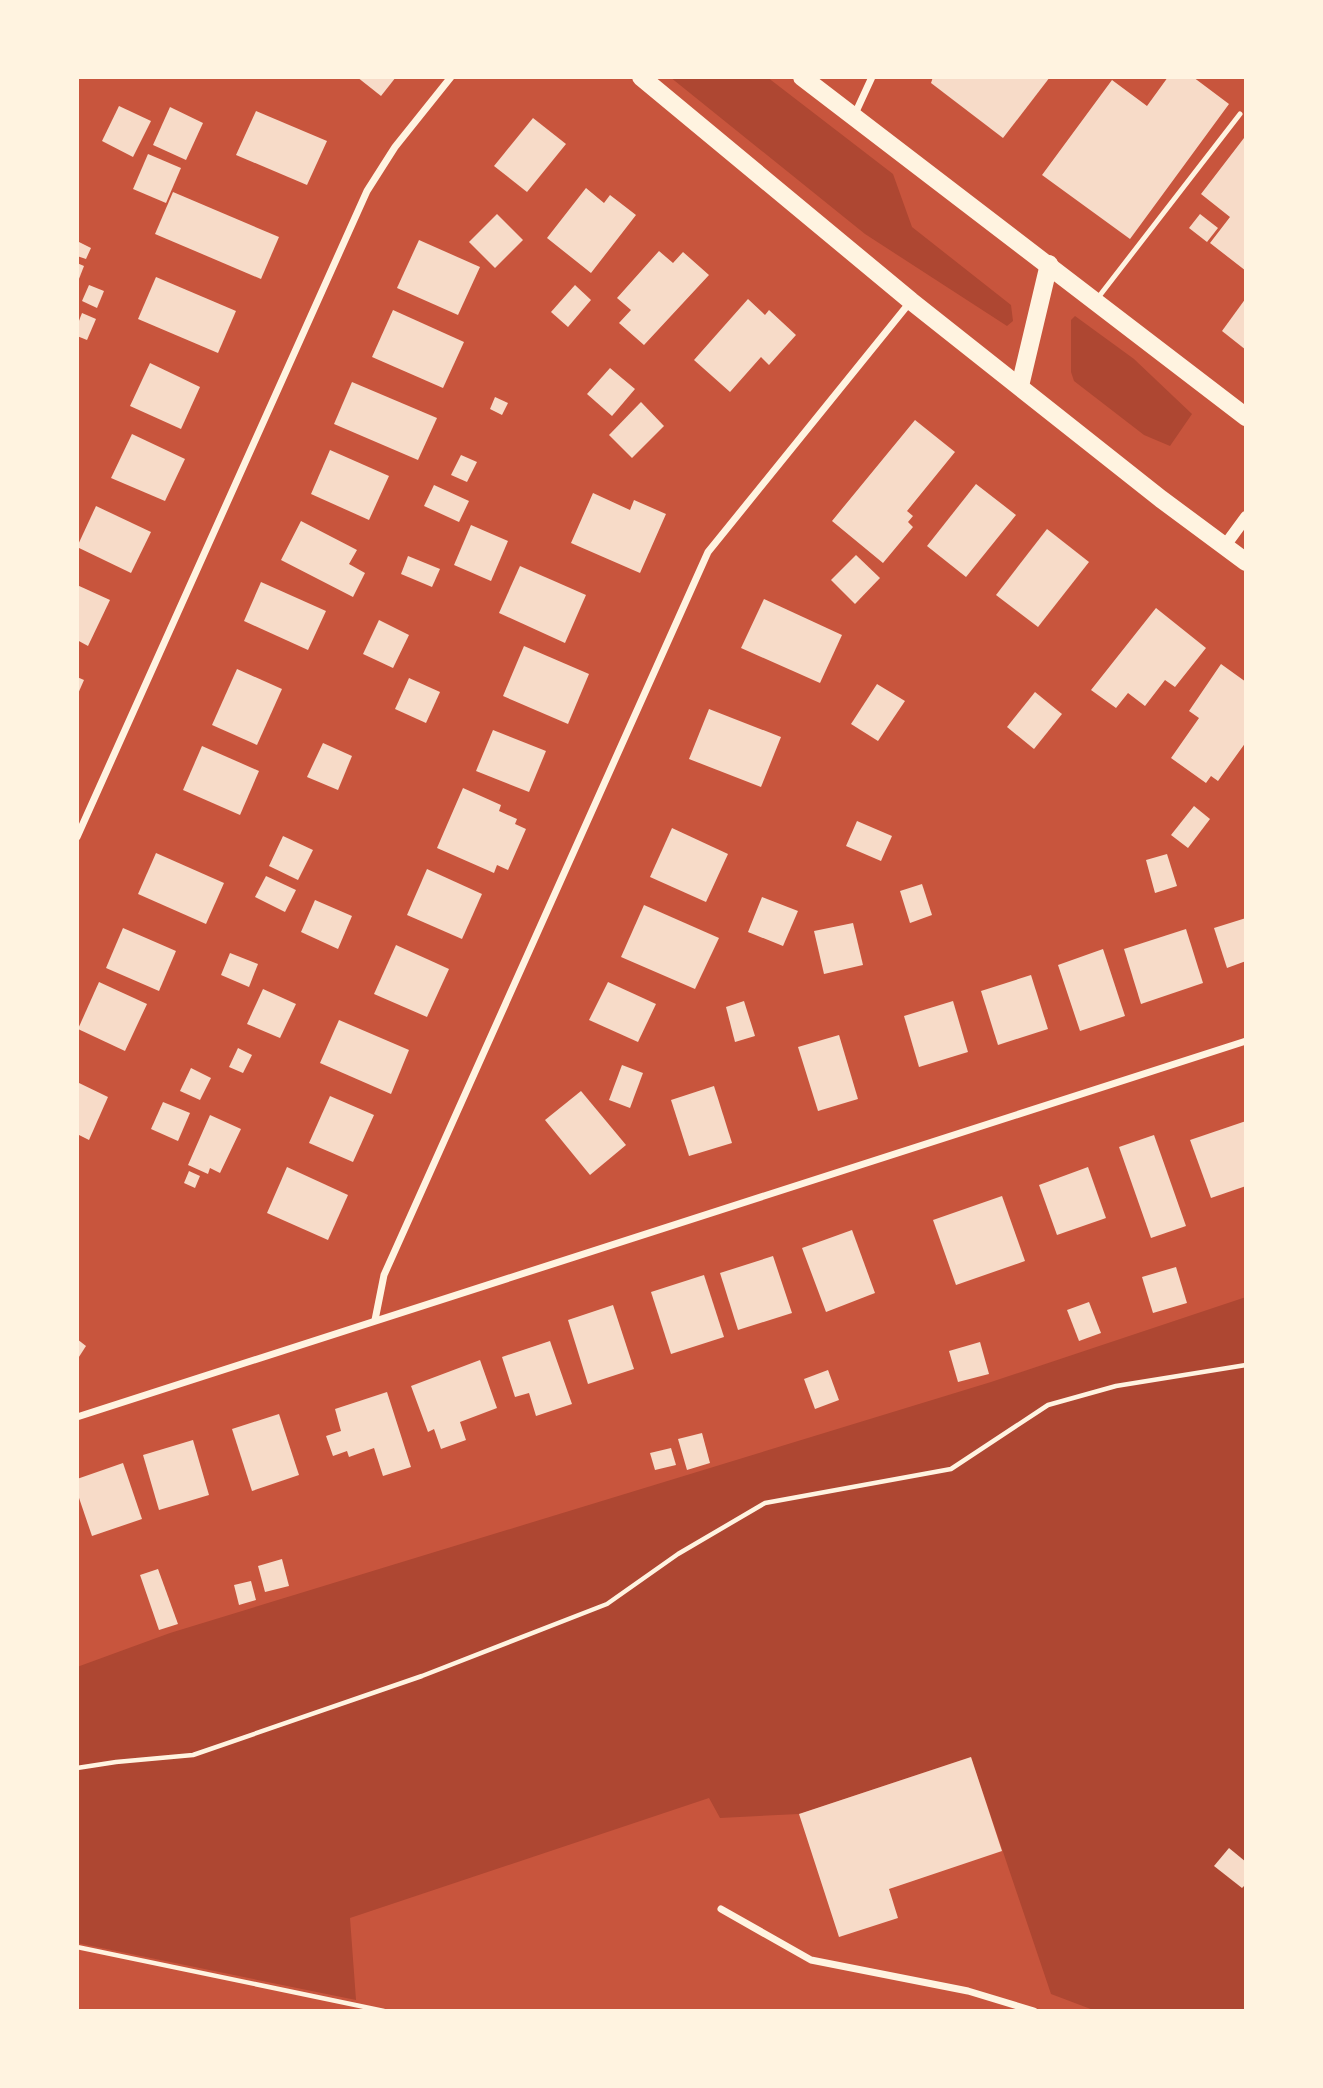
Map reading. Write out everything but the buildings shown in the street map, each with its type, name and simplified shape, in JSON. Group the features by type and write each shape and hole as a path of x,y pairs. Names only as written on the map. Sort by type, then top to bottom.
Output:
{"main road":[{"path":"641,77 911,301 1161,499 1246,562"},
{"path":"802,77 1246,417"},
{"path":"1020,386 1049,264"}],"street":[{"path":"77,837 367,191 396,147 451,77"},
{"path":"854,117 872,77"},
{"path":"375,1320 383,1275 708,552 911,301"},
{"path":"1224,547 1246,517"},
{"path":"77,1417 1246,1041"},
{"path":"720,1909 811,1960 968,1991 1034,2011"}],"lane":[{"path":"1095,302 1240,114"}],"path":[{"path":"77,1768 193,1755 422,1676 607,1604 678,1555 765,1503 951,1469 1048,1405 1115,1386 1246,1365"},
{"path":"77,1947 384,2011"}],"shaded area":[{"path":"670,77 767,77 893,174 912,227 1011,305 1013,321 1007,326 865,234"},
{"path":"1075,316 1134,359 1192,414 1170,446 1144,435 1074,381 1071,372 1071,320"},
{"path":"1246,1297 1246,2011 1096,2011 1051,1994 971,1757 799,1814 720,1818 709,1798 350,1918 356,2000 77,1943 77,1667 170,1633 991,1382"}]}
